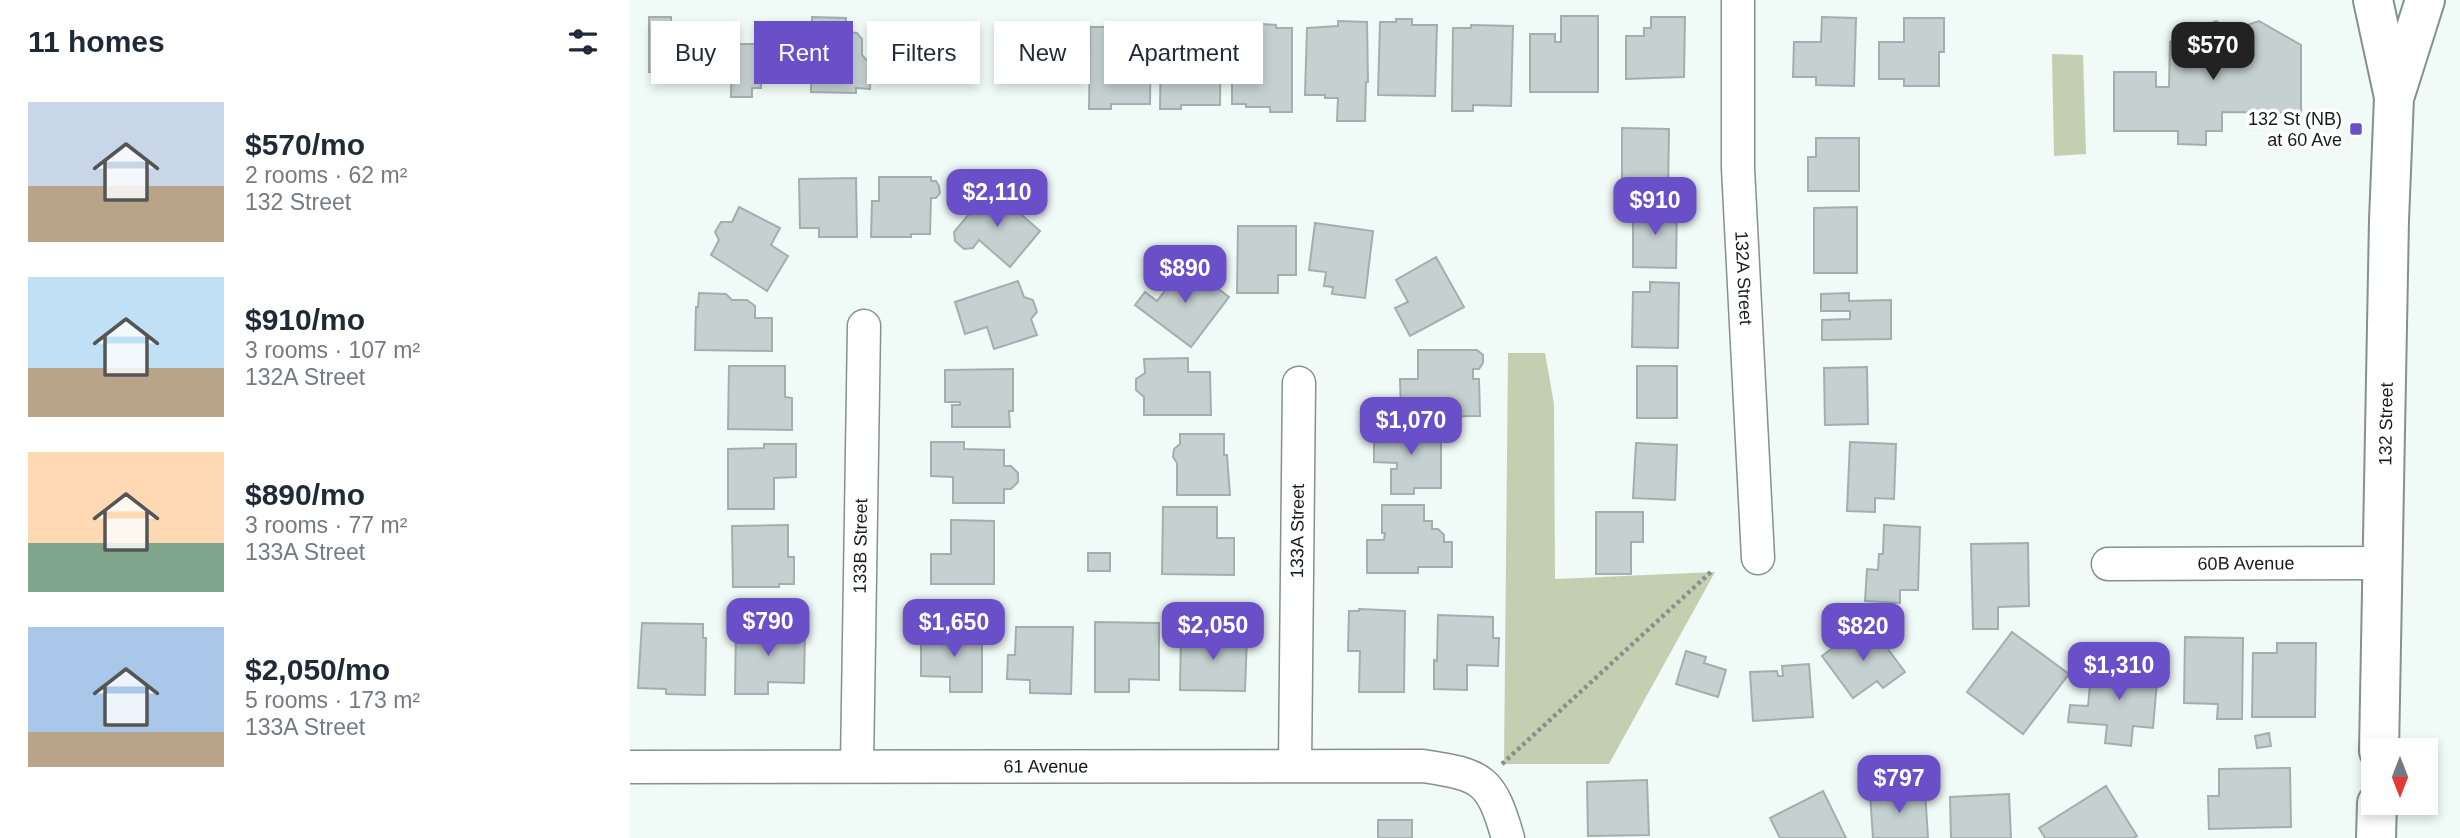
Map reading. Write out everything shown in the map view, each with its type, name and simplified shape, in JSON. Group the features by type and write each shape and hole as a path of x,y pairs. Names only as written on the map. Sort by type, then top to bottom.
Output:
{"main road":[{"name":"132 Street","path":"2373,0 2394,97 2389,220 2379,738"},
{"name":"132 Street","path":"2394,97 2426,0"},
{"path":"2376,838 2377,816"}],"street":[{"name":"132A Street","path":"1738,0 1738,168 1758,558"},
{"name":"133B Street","path":"857,765 864,326"},
{"name":"133A Street","path":"1296,764 1299,383"},
{"name":"60B Avenue","path":"2108,564 2384,563"},
{"name":"61 Avenue","path":"630,767 1296,764 1423,766 1464,772 1482,782 1498,804 1508,838"}],"path":[{"path":"1497,769 1713,570"}],"green space":[{"path":"2052,54 2083,55 2086,154 2054,156"},
{"path":"1508,353 1545,353 1554,404 1555,579 1715,572 1609,764 1504,764"}],"building":[{"path":"1561,16 1598,16 1598,92 1530,92 1530,34 1555,34 1555,42 1561,42"},
{"path":"649,17 671,17 671,21 651,21 649,72"},
{"path":"812,17 846,18 846,21 812,21"},
{"path":"1651,17 1685,17 1684,77 1626,79 1626,36 1644,36 1644,28 1651,28"},
{"path":"1822,17 1856,18 1854,86 1816,85 1816,77 1793,77 1794,42 1821,42"},
{"path":"1904,18 1944,18 1944,52 1939,52 1939,86 1904,86 1904,79 1879,79 1879,42 1904,42"},
{"path":"1396,19 1412,19 1412,25 1437,25 1435,96 1378,95 1380,22 1396,22"},
{"path":"1338,21 1367,22 1368,82 1365,121 1337,121 1338,98 1305,95 1307,28 1338,26"},
{"path":"2216,21 2232,30 2259,21 2301,45 2301,113 2222,112 2222,131 2206,131 2206,145 2178,144 2178,131 2114,131 2114,72 2156,72 2156,87 2169,87 2170,42"},
{"path":"1263,24 1276,25 1276,28 1292,28 1292,112 1270,112 1270,107 1232,104 1232,84 1263,84"},
{"path":"1471,25 1513,26 1511,106 1473,105 1473,111 1452,111 1453,28 1471,28"},
{"path":"1090,27 1104,27 1104,84 1150,84 1150,104 1111,104 1111,109 1089,109"},
{"path":"853,33 857,33 862,39 862,55 867,61 867,84 870,84 870,89 856,88 856,93 811,92 811,84 853,84"},
{"path":"740,44 754,44 754,84 761,84 761,88 752,88 752,97 731,97 731,84 740,84"},
{"path":"1160,84 1220,84 1220,105 1181,105 1181,109 1160,109"},
{"path":"1622,128 1669,129 1668,194 1622,194"},
{"path":"1816,138 1859,138 1859,191 1808,191 1808,157 1816,157"},
{"path":"879,177 931,177 931,181 936,181 940,193 936,198 931,198 930,234 871,237 872,201 879,201"},
{"path":"856,178 857,237 819,237 819,228 800,228 799,179"},
{"path":"990,189 1002,199 1007,198 1014,208 1040,231 1010,267 979,240 973,248 964,249 955,241 954,232"},
{"path":"1648,205 1677,206 1676,268 1633,267 1633,212 1648,212"},
{"path":"739,207 780,228 771,245 788,256 767,291 711,255 719,240 715,232 721,222 732,222"},
{"path":"1857,207 1857,273 1814,273 1814,208"},
{"path":"1315,223 1373,231 1365,298 1332,294 1333,287 1324,286 1326,272 1309,270"},
{"path":"1238,226 1296,226 1296,275 1278,275 1278,293 1237,293"},
{"path":"1436,257 1464,307 1410,336 1395,308 1408,302 1396,280"},
{"path":"1185,264 1229,297 1191,347 1135,305 1145,292 1157,301"},
{"path":"1018,281 1024,297 1033,300 1037,312 1031,319 1037,335 994,349 987,327 965,334 955,302"},
{"path":"1650,282 1679,283 1678,348 1632,347 1633,292 1650,292"},
{"path":"699,293 726,294 732,300 747,300 755,306 755,318 772,318 772,351 695,350"},
{"path":"1849,293 1849,301 1891,300 1891,339 1822,340 1822,320 1850,319 1850,311 1821,311 1821,294"},
{"path":"1418,350 1477,350 1483,355 1483,363 1479,369 1473,369 1473,379 1479,379 1480,416 1401,417 1400,379 1418,379"},
{"path":"1188,358 1188,372 1210,372 1211,415 1144,415 1144,397 1136,390 1136,379 1145,373 1144,359"},
{"path":"729,366 785,366 785,397 792,398 792,430 728,429"},
{"path":"1637,366 1677,366 1677,418 1637,418"},
{"path":"1867,367 1868,424 1825,425 1824,368"},
{"path":"1013,369 1013,411 1009,411 1010,427 952,427 952,405 960,405 960,402 945,402 945,370"},
{"path":"1374,428 1449,428 1449,437 1441,437 1441,488 1414,488 1414,494 1391,494 1391,469 1397,469 1397,463 1374,462"},
{"path":"1180,434 1224,434 1230,495 1177,495 1177,463 1173,457 1174,449 1180,444"},
{"path":"931,442 964,442 964,449 1004,450 1004,466 1011,466 1018,473 1018,482 1011,489 1004,489 1004,503 953,503 953,477 931,476"},
{"path":"1850,442 1896,444 1894,499 1875,498 1875,512 1847,511"},
{"path":"1636,443 1677,445 1675,500 1633,498"},
{"path":"764,444 796,444 796,477 774,478 774,509 728,509 728,449 764,448"},
{"path":"1382,505 1424,505 1424,521 1432,521 1432,529 1438,529 1444,535 1444,542 1452,542 1452,567 1418,567 1418,573 1367,573 1367,540 1384,540"},
{"path":"1163,507 1217,507 1217,538 1234,538 1234,575 1162,574"},
{"path":"1596,512 1643,512 1643,542 1631,542 1631,574 1596,574"},
{"path":"951,520 994,521 994,584 931,584 931,554 951,554"},
{"path":"788,525 788,557 794,557 794,584 779,584 779,587 733,587 732,526"},
{"path":"1884,525 1920,527 1918,590 1900,590 1900,603 1865,601 1867,569 1878,570 1879,554 1883,554"},
{"path":"2028,543 2029,606 1998,607 1998,629 1973,629 1971,544"},
{"path":"1088,553 1110,553 1110,571 1088,571"},
{"path":"1349,611 1405,611 1404,692 1359,692 1360,651 1348,651"},
{"path":"1438,615 1493,617 1493,638 1499,638 1498,666 1467,665 1467,690 1434,689"},
{"path":"1095,622 1159,623 1159,680 1129,679 1129,692 1095,692"},
{"path":"642,623 703,624 703,638 706,638 705,695 666,694 666,689 638,688"},
{"path":"736,626 758,627 758,631 782,631 782,626 801,626 801,631 805,631 804,683 768,682 768,694 735,694"},
{"path":"1016,627 1073,627 1071,694 1030,693 1030,680 1007,679 1008,655 1015,655"},
{"path":"1873,629 1905,672 1883,688 1877,681 1853,698 1822,656 1849,636 1854,643"},
{"path":"940,631 982,632 982,692 950,692 950,677 921,676 921,637 940,637"},
{"path":"1194,632 1231,633 1231,637 1247,637 1245,691 1180,690 1181,634 1194,635"},
{"path":"2012,632 2069,674 2023,734 1967,692"},
{"path":"2185,637 2243,638 2242,719 2217,719 2218,704 2184,703"},
{"path":"2277,643 2316,643 2315,717 2252,717 2253,653 2277,653"},
{"path":"1686,651 1706,657 1704,663 1726,670 1718,697 1676,684"},
{"path":"1809,664 1813,717 1753,721 1750,672 1777,671 1778,676 1783,676 1782,666"},
{"path":"2092,664 2158,670 2153,728 2133,726 2131,746 2105,743 2107,725 2068,722 2070,705 2088,706"},
{"path":"2269,733 2271,746 2257,748 2255,736"},
{"path":"2290,768 2291,827 2209,829 2208,796 2219,796 2219,769"},
{"path":"1647,780 1649,835 1588,836 1587,782"},
{"path":"2106,786 2137,836 2045,838 2039,828"},
{"path":"1925,790 1928,838 1873,838 1870,794"},
{"path":"1823,791 1846,838 1780,838 1770,818"},
{"path":"2009,794 2011,838 1951,838 1950,797"},
{"path":"1378,820 1412,820 1412,838 1378,838"}],"place":[{"name":"132 St (NB) at 60 Ave","path":"2356,129"}]}
